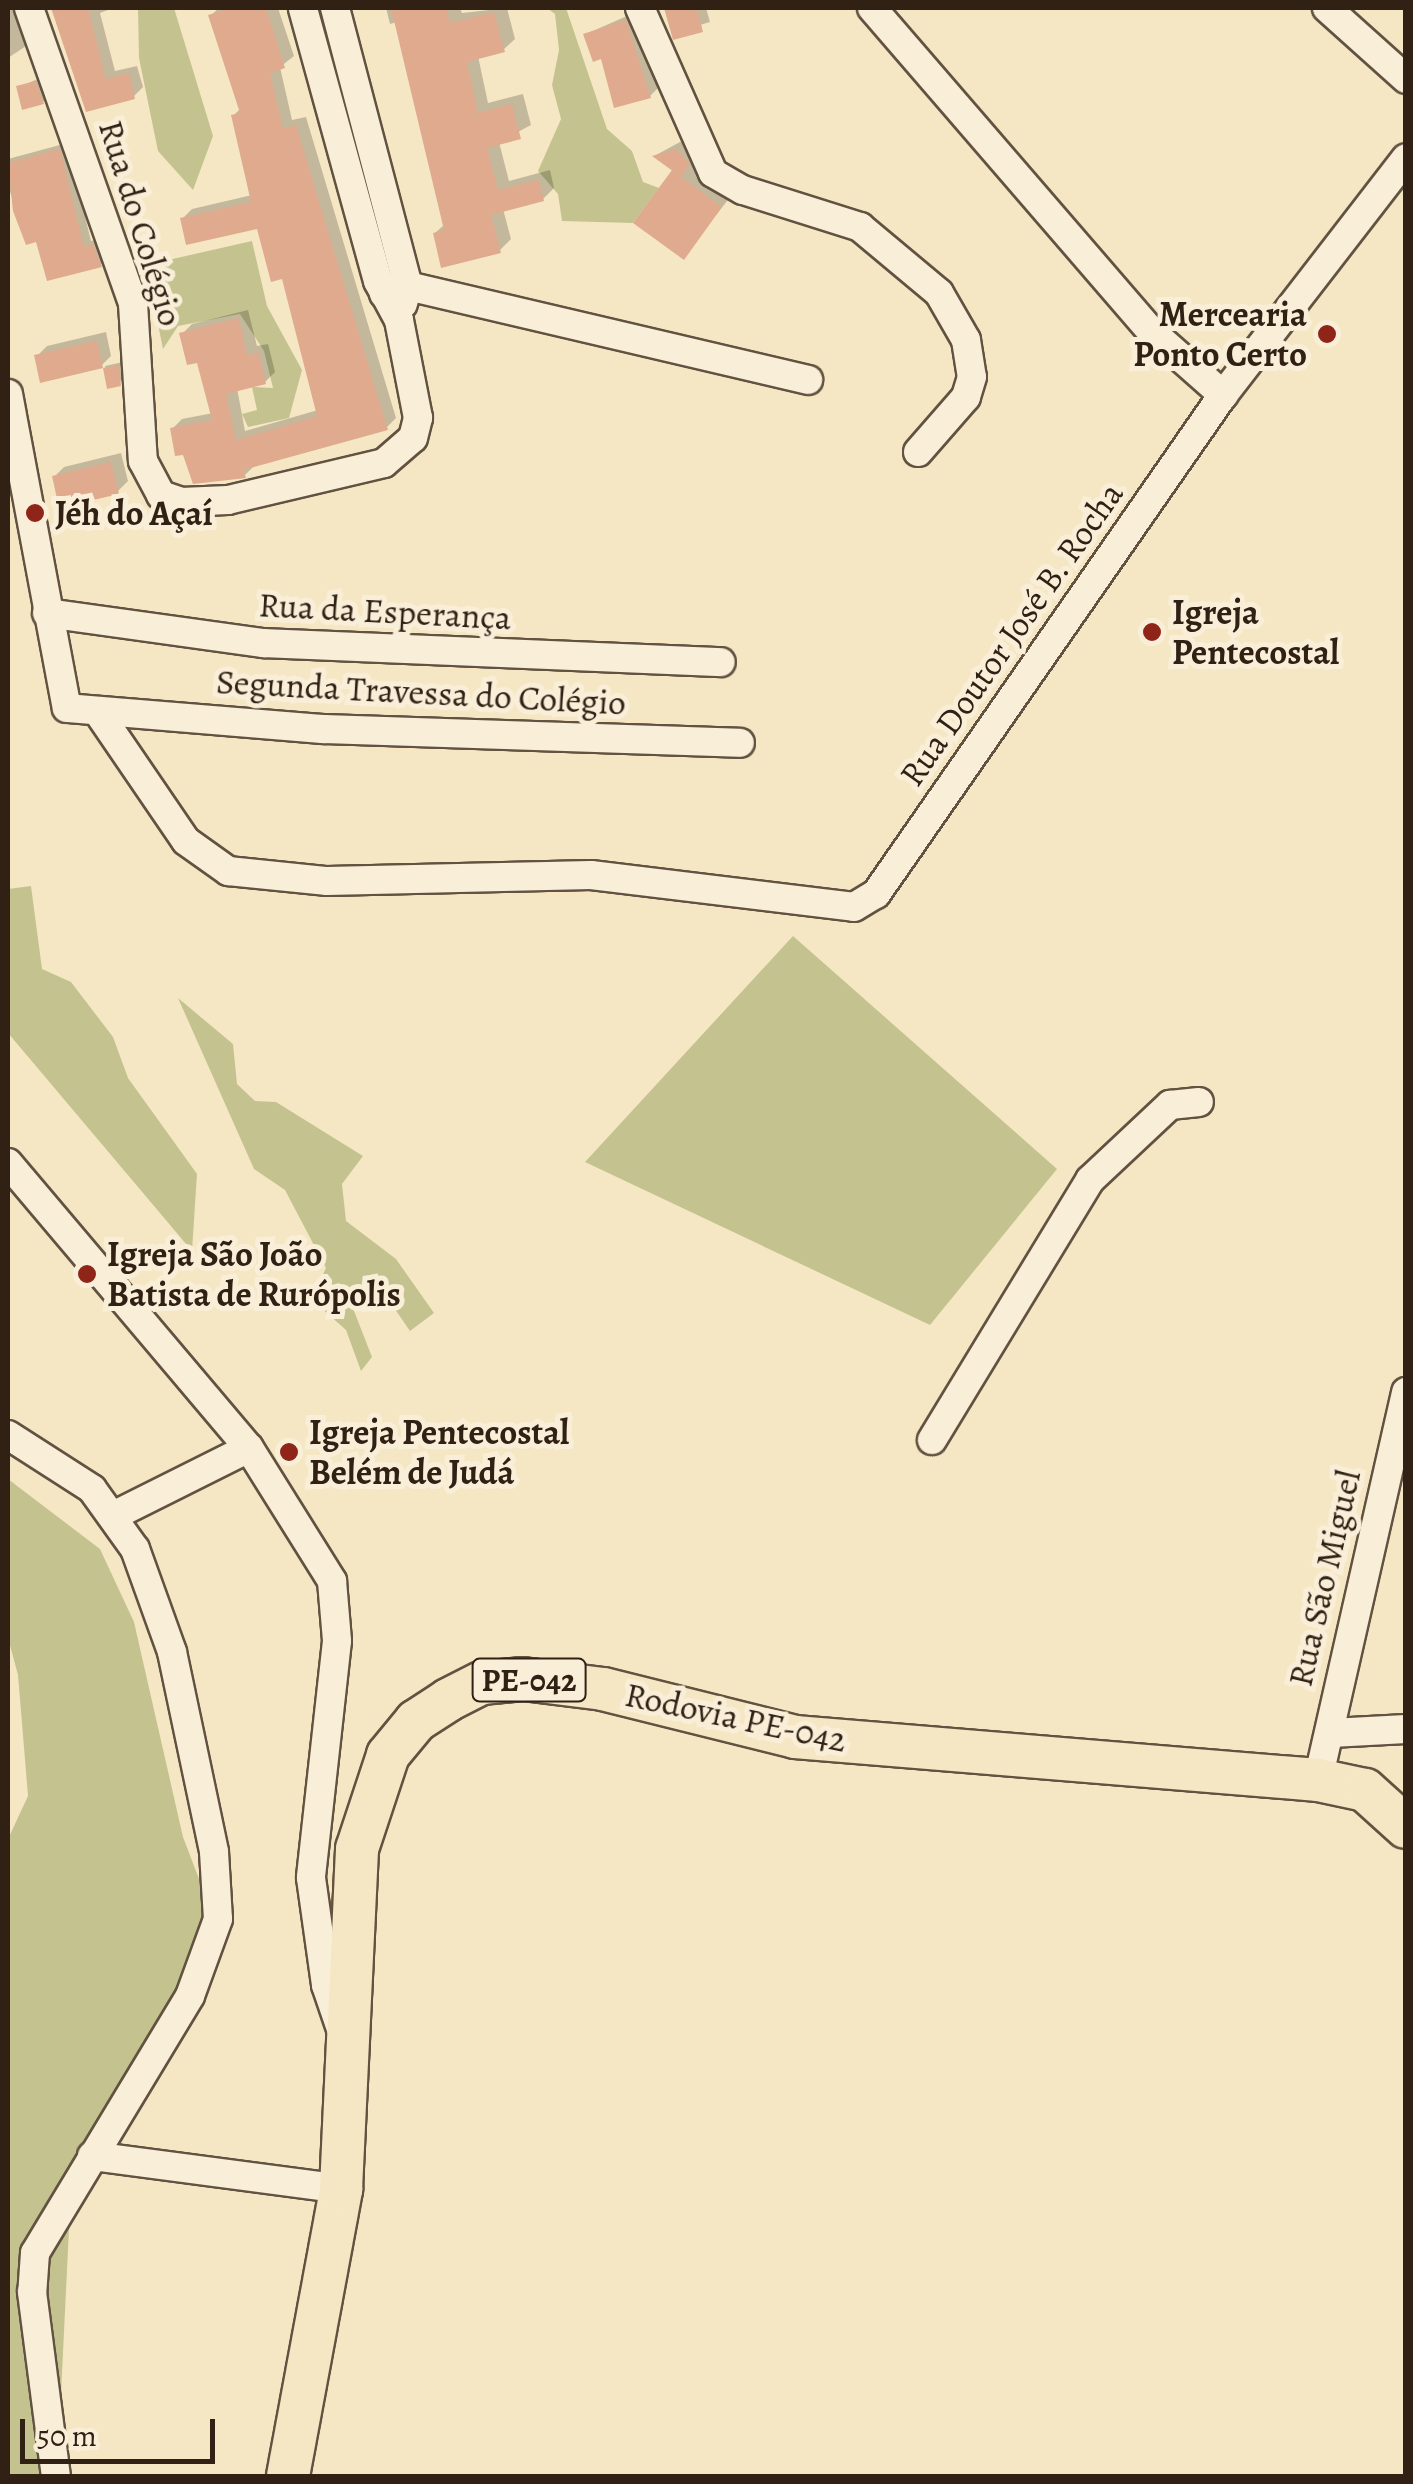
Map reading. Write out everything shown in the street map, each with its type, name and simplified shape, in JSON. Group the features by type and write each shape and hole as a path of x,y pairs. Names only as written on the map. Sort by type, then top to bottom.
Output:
{"main road":[{"name":"Rodovia PE-042","path":"288,2476 342,2189 353,1894 366,1805 388,1755 416,1721 482,1683 523,1680 604,1689 796,1737 1318,1780 1365,1790 1406,1827"}],"street":[{"name":"Rua do Colégio","path":"29,8 133,304 143,461 161,496 228,500 384,463 402,451 418,418 396,290"},
{"path":"302,8 396,290"},
{"path":"335,8 396,290"},
{"path":"640,8 713,173 744,190 860,227 940,293 966,340 972,378 966,397 918,452"},
{"path":"872,8 1154,333 1223,396"},
{"path":"1327,8 1406,80"},
{"name":"Rua Doutor José B. Rocha","path":"98,712 186,841 228,871 327,881 591,875 854,907 876,894 1223,396 1406,158"},
{"path":"396,290 808,380"},
{"path":"8,394 15,488 67,708 98,712"},
{"name":"Rua da Esperança","path":"46,613 264,643 721,662"},
{"name":"Segunda Travessa do Colégio","path":"98,712 323,729 740,743"},
{"path":"932,1440 1090,1180 1170,1105 1199,1102"},
{"path":"8,1163 250,1448 336,1596 311,1878 326,1985 347,2045"},
{"name":"Rua São Miguel","path":"1318,1780 1330,1733 1338,1667 1406,1392"},
{"path":"8,1435 92,1489 113,1516 152,1590 172,1652 214,1852 218,1919 190,1996 35,2253 32,2292 56,2476"},
{"path":"113,1516 250,1448"},
{"path":"1330,1733 1406,1729"},
{"path":"92,2156 342,2189"}],"shaded area":[{"path":"138,8 174,8 213,136 193,190 158,151 139,58"},
{"path":"547,8 566,8 607,129 632,151 643,182 659,188 633,223 562,221 558,194 538,171 561,119 552,85 559,50 555,14"},
{"path":"252,241 267,306 302,370 289,418 248,427 242,414 257,410 252,387 273,388 264,351 240,314 178,326 163,349 146,265"},
{"path":"31,886 42,969 71,982 113,1037 128,1078 197,1174 192,1251 8,1033 8,889"},
{"path":"793,936 1057,1169 930,1325 585,1162"},
{"path":"178,998 233,1044 237,1084 255,1101 276,1102 363,1156 342,1184 346,1221 396,1259 434,1313 410,1331 379,1286 349,1298 372,1357 361,1371 346,1330 311,1299 326,1268 285,1190 254,1169"},
{"path":"8,1479 100,1549 134,1622 183,1837 217,1926 71,2188 57,2476 8,2476 8,1839 28,1796 18,1675 8,1638"}],"building":[{"path":"51,8 88,8 106,79 129,73 135,99 86,112"},
{"path":"231,8 266,8 285,68 270,73 283,129 296,125 388,430 243,470 246,478 193,484 183,455 175,456 170,428 212,420 197,363 187,365 179,333 239,318 247,355 258,352 266,384 226,394 236,440 317,416 282,279 271,282 257,229 186,245 180,218 251,202 231,115 240,113 208,15"},
{"path":"391,8 447,8 450,23 494,12 505,52 467,62 478,113 512,104 521,139 487,148 498,190 539,180 544,201 491,215 501,253 441,268 433,233 444,230"},
{"path":"664,8 697,8 703,32 673,40"},
{"path":"626,20 651,98 614,108 601,59 593,62 583,34"},
{"path":"36,81 44,104 22,110 16,86"},
{"path":"60,149 84,247 93,244 102,267 47,281 36,242 26,245 13,211 8,163"},
{"path":"676,149 690,164 681,177 652,156"},
{"path":"672,170 722,207 684,260 633,223"},
{"path":"97,341 103,368 40,383 34,355"},
{"path":"119,365 121,386 107,389 103,368"},
{"path":"111,462 119,494 59,508 52,476"}],"place":[{"name":"Mercearia Ponto Certo","path":"1327,334"},
{"name":"Jéh do Açaí","path":"35,513"},
{"name":"Igreja Pentecostal","path":"1152,632"},
{"name":"Igreja São João Batista de Rurópolis","path":"87,1274"},
{"name":"Igreja Pentecostal Belém de Judá","path":"289,1452"}]}
